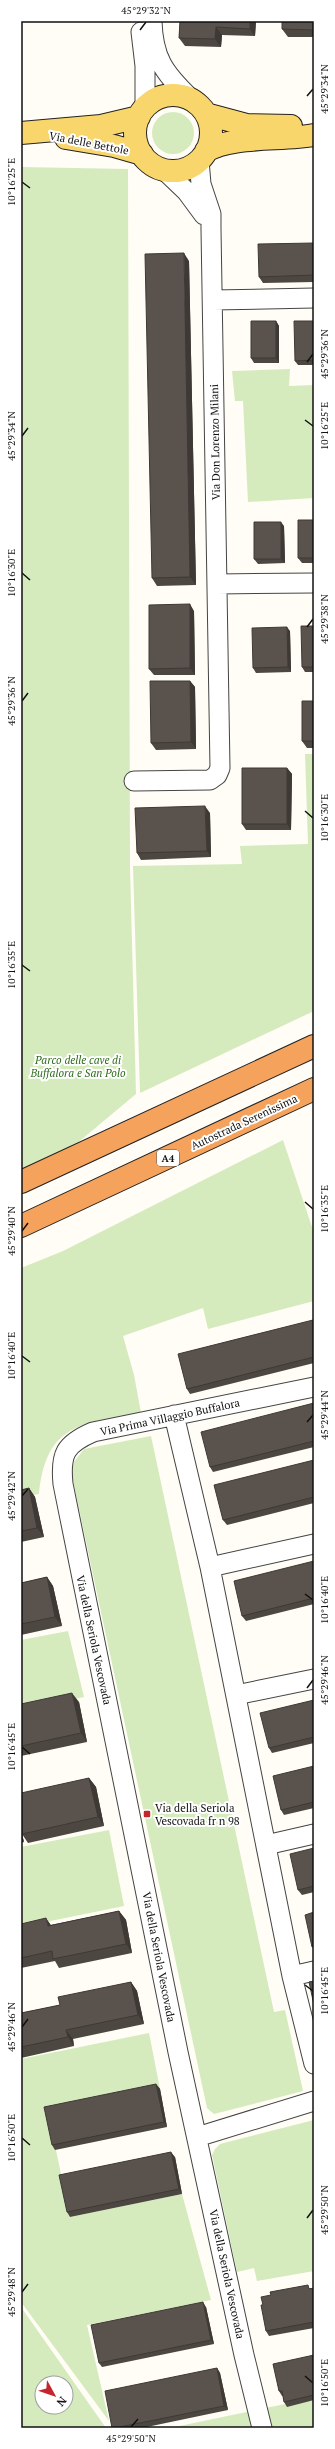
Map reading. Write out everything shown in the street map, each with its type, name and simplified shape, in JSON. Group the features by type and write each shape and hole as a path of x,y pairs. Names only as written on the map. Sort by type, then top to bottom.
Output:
{"highway":[{"path":"21,1182 314,1046"},
{"name":"Autostrada Serenissima","path":"21,1226 314,1089"}],"main road":[{"path":"203,156 211,132 206,114 190,98 182,96 166,96 142,112 136,132 142,154 151,164 164,169 182,169 203,156 225,142 296,138 314,135"},
{"name":"Via delle Bettole","path":"28,133 101,126 142,112"},
{"path":"206,114 247,125 298,126 314,129"},
{"name":"Via delle Bettole","path":"28,133 114,146 142,154"}],"street":[{"path":"140,21 146,80 142,112"},
{"path":"152,21 153,43 160,61 171,80 190,98"},
{"name":"Via Don Lorenzo Milani","path":"134,781 210,780 219,772 211,214 201,184 203,156"},
{"path":"164,169 194,199 210,224"},
{"path":"212,300 314,298"},
{"path":"217,584 314,583"},
{"name":"Via Prima Villaggio Buffalora","path":"62,1484 61,1463 66,1449 78,1439 93,1432 314,1387"},
{"path":"174,1415 210,1567 292,1976 314,2064"},
{"name":"Via della Seriola Vescovada","path":"62,1484 197,2137 244,2355 262,2428"},
{"path":"210,1567 314,1544"},
{"path":"236,1695 314,1679"},
{"path":"266,1845 314,1834"},
{"path":"292,1976 314,1971"},
{"path":"197,2137 314,2101"}],"green space":[{"path":"173,112 188,118 194,133 188,148 173,154 158,148 152,133 158,118"},
{"name":"Parco delle cave di Buffalora e San Polo","path":"21,167 128,169 130,867 136,1094 21,1190"},
{"path":"290,369 289,386 314,385 314,498 248,502 243,401 235,401 232,371"},
{"path":"305,754 314,754 314,1011 140,1093 133,866 242,864 240,846 308,844"},
{"path":"283,1140 314,1233 314,1301 208,1329 203,1308 123,1336 134,1375 141,1413 101,1420 70,1431 59,1440 49,1453 43,1471 39,1494 21,1497 21,1268 63,1251"},
{"path":"151,1436 274,2012 285,2010 303,2091 214,2114 207,2108 70,1467 84,1449"},
{"path":"68,1631 84,1697 21,1711 21,1640"},
{"path":"109,1830 124,1906 21,1927 21,1847"},
{"path":"149,2033 160,2089 48,2112 70,2217 182,2194 211,2300 87,2325 109,2421 21,2302 21,2059"},
{"path":"314,2120 314,2271 257,2281 254,2268 237,2272 212,2155 220,2144"},
{"path":"21,2307 69,2375 34,2375 34,2415 74,2415 74,2382 106,2428 21,2428"},
{"path":"314,2398 314,2428 170,2428"}],"building":[{"path":"180,21 250,21 250,29 216,27 215,39 179,38"},
{"path":"282,21 314,21 314,30 282,29"},
{"path":"314,243 314,275 259,277 258,244"},
{"path":"184,253 190,577 152,578 145,254"},
{"path":"251,321 276,321 276,358 251,358"},
{"path":"294,321 314,321 314,360 295,361"},
{"path":"298,520 314,520 314,558 298,558"},
{"path":"254,522 281,522 281,559 254,559"},
{"path":"190,604 190,668 149,669 149,605"},
{"path":"301,626 314,626 314,667 302,667"},
{"path":"287,627 288,667 253,668 252,628"},
{"path":"150,681 190,681 191,742 151,743"},
{"path":"302,701 314,701 314,741 302,741"},
{"path":"242,768 287,768 287,824 242,824"},
{"path":"205,806 207,851 137,853 135,808"},
{"path":"313,1320 314,1357 187,1389 178,1354"},
{"path":"314,1403 314,1441 210,1467 201,1432"},
{"path":"314,1460 314,1497 223,1520 214,1485"},
{"path":"29,1488 37,1528 21,1531 21,1490"},
{"path":"314,1561 314,1598 242,1616 234,1581"},
{"path":"47,1577 55,1617 21,1624 21,1583"},
{"path":"72,1693 81,1733 21,1746 21,1704"},
{"path":"314,1700 314,1737 269,1748 260,1713"},
{"path":"314,1766 314,1802 281,1810 273,1776"},
{"path":"89,1778 98,1817 22,1834 21,1793"},
{"path":"314,1848 314,1886 298,1890 290,1854"},
{"path":"119,1911 126,1944 53,1959 52,1951 21,1958 21,1924 46,1918 48,1926"},
{"path":"314,1912 314,1947 312,1947 305,1915"},
{"path":"314,1981 314,2005 309,1982"},
{"path":"131,1982 138,2015 66,2030 68,2037 21,2047 21,2013 60,2005 58,1997"},
{"path":"156,2084 164,2122 52,2145 44,2107"},
{"path":"171,2152 179,2189 67,2212 59,2175"},
{"path":"308,2285 309,2289 314,2288 314,2322 266,2331 261,2297 271,2295 270,2292"},
{"path":"203,2302 211,2340 99,2363 91,2325"},
{"path":"314,2355 314,2395 284,2402 282,2391 279,2391 273,2364"},
{"path":"217,2368 224,2406 112,2428 105,2391"}],"place":[{"name":"Via della Seriola Vescovada fr n 98","path":"147,1814"}]}
